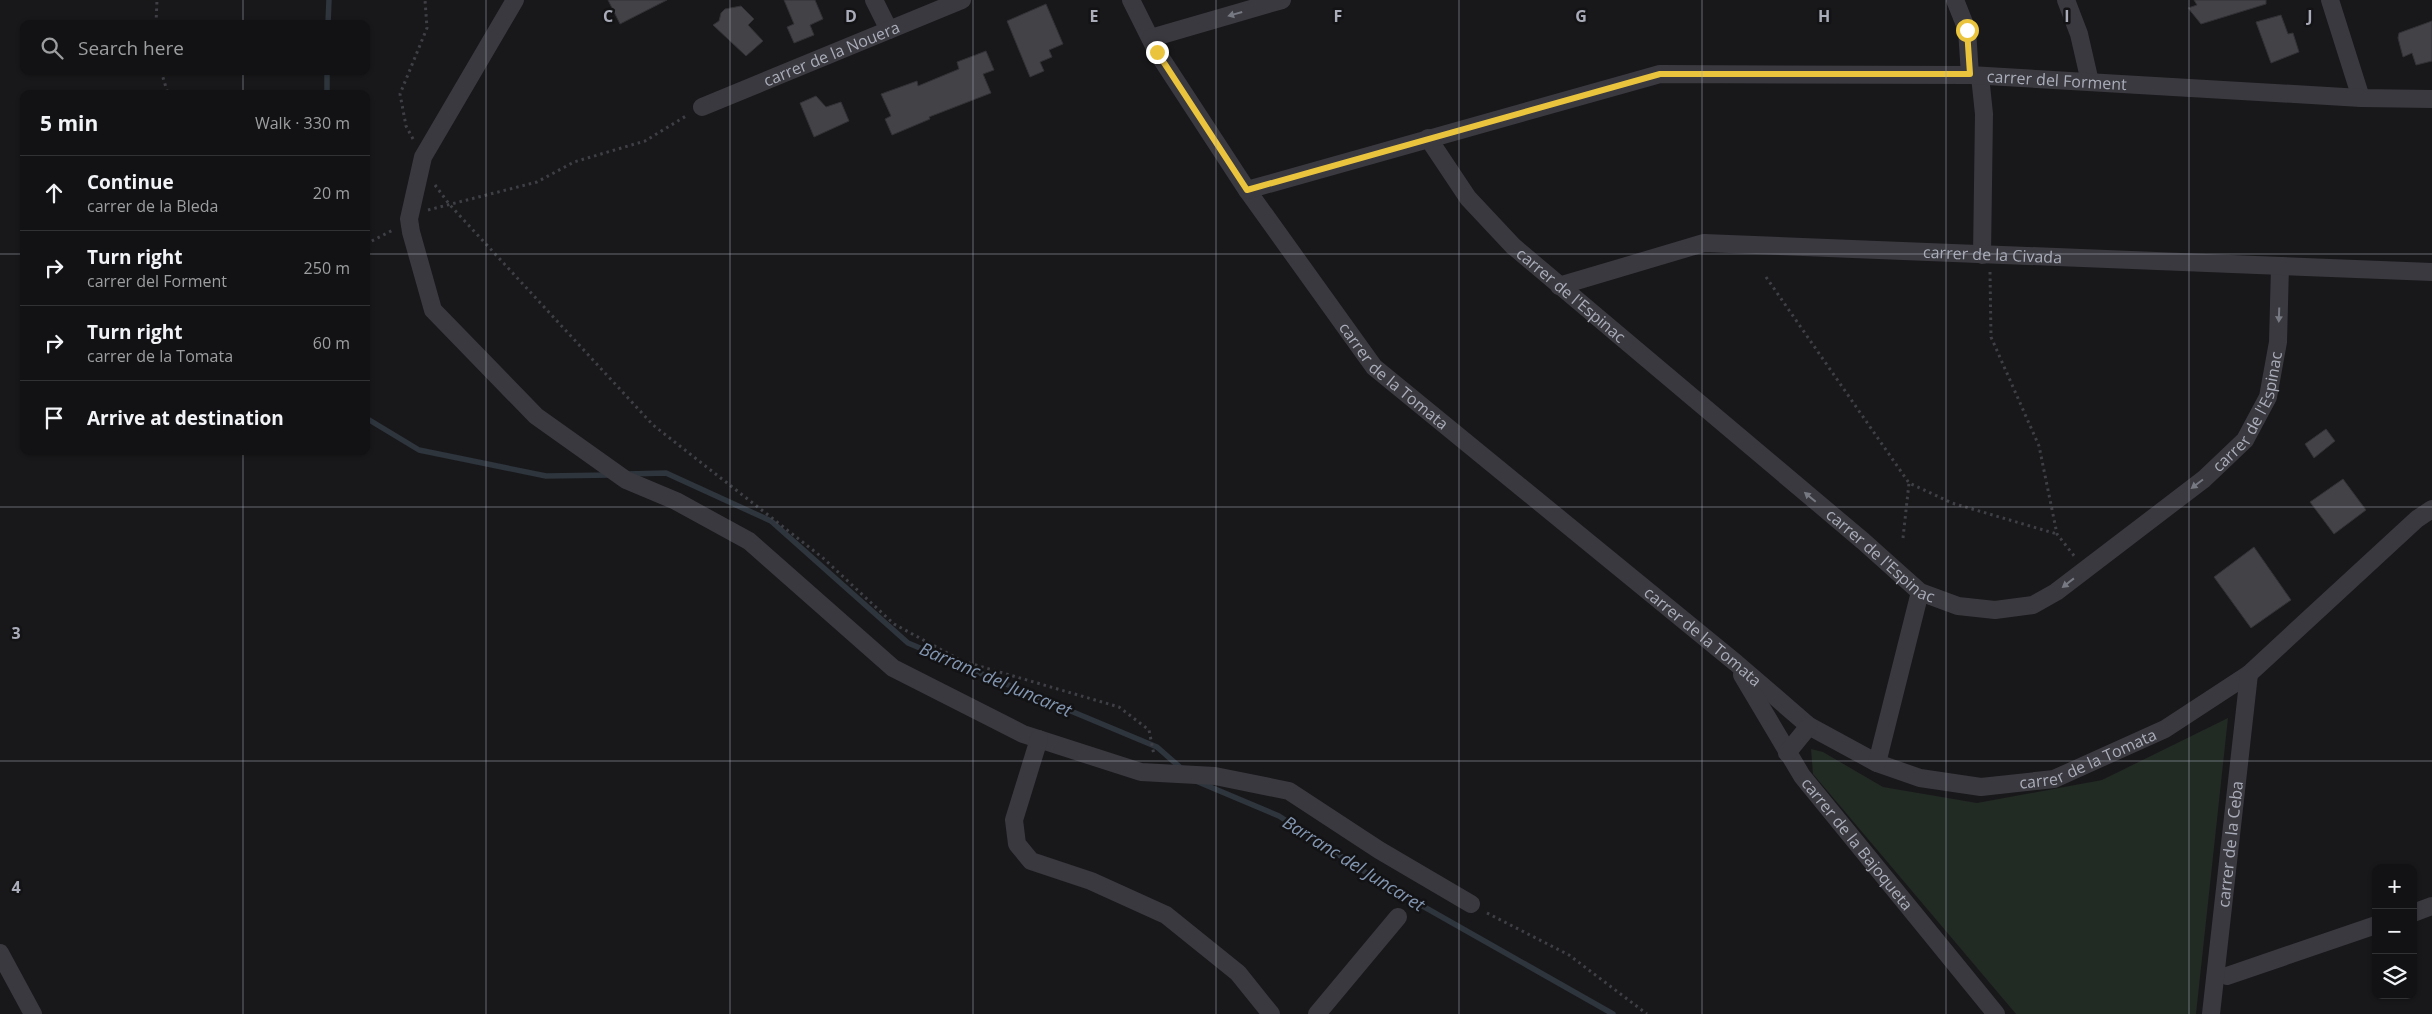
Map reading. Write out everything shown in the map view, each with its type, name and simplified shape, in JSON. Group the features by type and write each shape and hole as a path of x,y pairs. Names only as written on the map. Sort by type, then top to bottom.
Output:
{"street":[{"path":"515,0 423,157 409,218 411,232 433,310 536,416 626,480 676,501 749,541 893,668 1023,734 1141,772 1214,776 1289,790 1379,850 1470,904"},
{"path":"874,0 889,30"},
{"name":"carrer de la Nouera","path":"702,107 962,0"},
{"name":"carrer de la Tomata","path":"1131,0 1157,52 1247,190 1374,367 1736,663 1809,726 1876,763 1920,778 1981,787 2054,780 2165,729 2249,674 2418,519 2432,509"},
{"path":"1151,38 1282,0"},
{"path":"1955,0 1967,30 1984,114 1987,255"},
{"path":"2066,0 2079,34 2090,82"},
{"path":"2330,0 2361,98"},
{"name":"carrer del Forment","path":"1247,190 1660,74 1975,75 2361,98 2432,99"},
{"name":"carrer de l'Espinac","path":"1428,138 1468,198 1513,246 1863,541 1920,592 1958,606 1995,610 2033,605 2056,592 2204,479 2245,440 2268,397 2278,342 2280,266"},
{"name":"carrer de la Civada","path":"1559,286 1704,243 2432,272"},
{"path":"1876,763 1920,592"},
{"name":"carrer de la Bajoqueta","path":"1736,663 1802,776 1996,1014"},
{"name":"carrer de la Ceba","path":"2211,1014 2249,674"},
{"path":"1787,753 1809,726"},
{"path":"1039,739 1014,820 1017,844 1031,861 1091,881 1166,915 1238,974 1271,1014"},
{"path":"2417,912 2432,906"},
{"path":"1317,1014 1398,917"},
{"path":"2227,976 2372,926"},
{"path":"0,953 33,1014"}],"path":[{"path":"156,20 157,0"},
{"path":"423,157 406,126 400,94 427,28 425,0"},
{"path":"163,75 167,90"},
{"path":"370,242 383,236 409,218 449,204 537,182 574,162 645,141 702,107"},
{"path":"449,204 653,425 823,558 894,624 962,661 1119,707 1150,730 1156,773"},
{"path":"1987,255 1990,278 1991,337 2039,446 2057,534 2085,569"},
{"path":"1766,277 1909,483 1952,503 2057,534"},
{"path":"1903,538 1909,483"},
{"path":"1470,904 1569,955 1647,1014"}],"shaded area":[{"path":"2228,718 2196,1014 2016,1014 1813,774 1811,749 1823,752 1883,787 1977,803 2102,780"}],"building":[{"path":"608,0 667,0 620,24"},
{"path":"784,0 815,0 823,19 810,25 814,35 794,43 787,27 794,24"},
{"path":"2194,0 2266,0 2266,4 2201,24 2188,8 2197,5"},
{"path":"1046,4 1063,44 1049,50 1052,57 1040,62 1044,71 1030,77 1007,21"},
{"path":"741,6 754,19 748,25 763,41 746,56 713,25 719,21 721,13 725,9"},
{"path":"2281,15 2288,34 2293,33 2299,52 2271,63 2256,22"},
{"path":"2432,21 2432,61 2416,65 2412,53 2403,57 2398,38 2399,33"},
{"path":"986,51 994,70 983,74 991,93 929,117 930,119 892,135 885,119 891,116 881,94 917,81 918,86 959,69 957,62"},
{"path":"816,96 826,107 841,102 849,121 814,137 800,103"},
{"path":"2326,429 2335,441 2314,458 2305,444"},
{"path":"2343,479 2366,510 2334,534 2310,502"},
{"path":"2254,547 2291,600 2251,628 2214,577"}],"waterway":[{"name":"Barranc del Juncaret","path":"328,20 329,0"},
{"name":"Barranc del Juncaret","path":"327,75 327,90"},
{"name":"Barranc del Juncaret","path":"370,420 419,450 546,476 611,475"},
{"name":"Barranc del Juncaret","path":"627,474 666,473 771,521 908,643 1157,747 1182,769"},
{"name":"Barranc del Juncaret","path":"1196,781 1279,816 1382,883 1613,1014"}],"route":[{"path":"1157,52 1247,190 1660,74 1970,74 1967,30"}]}
